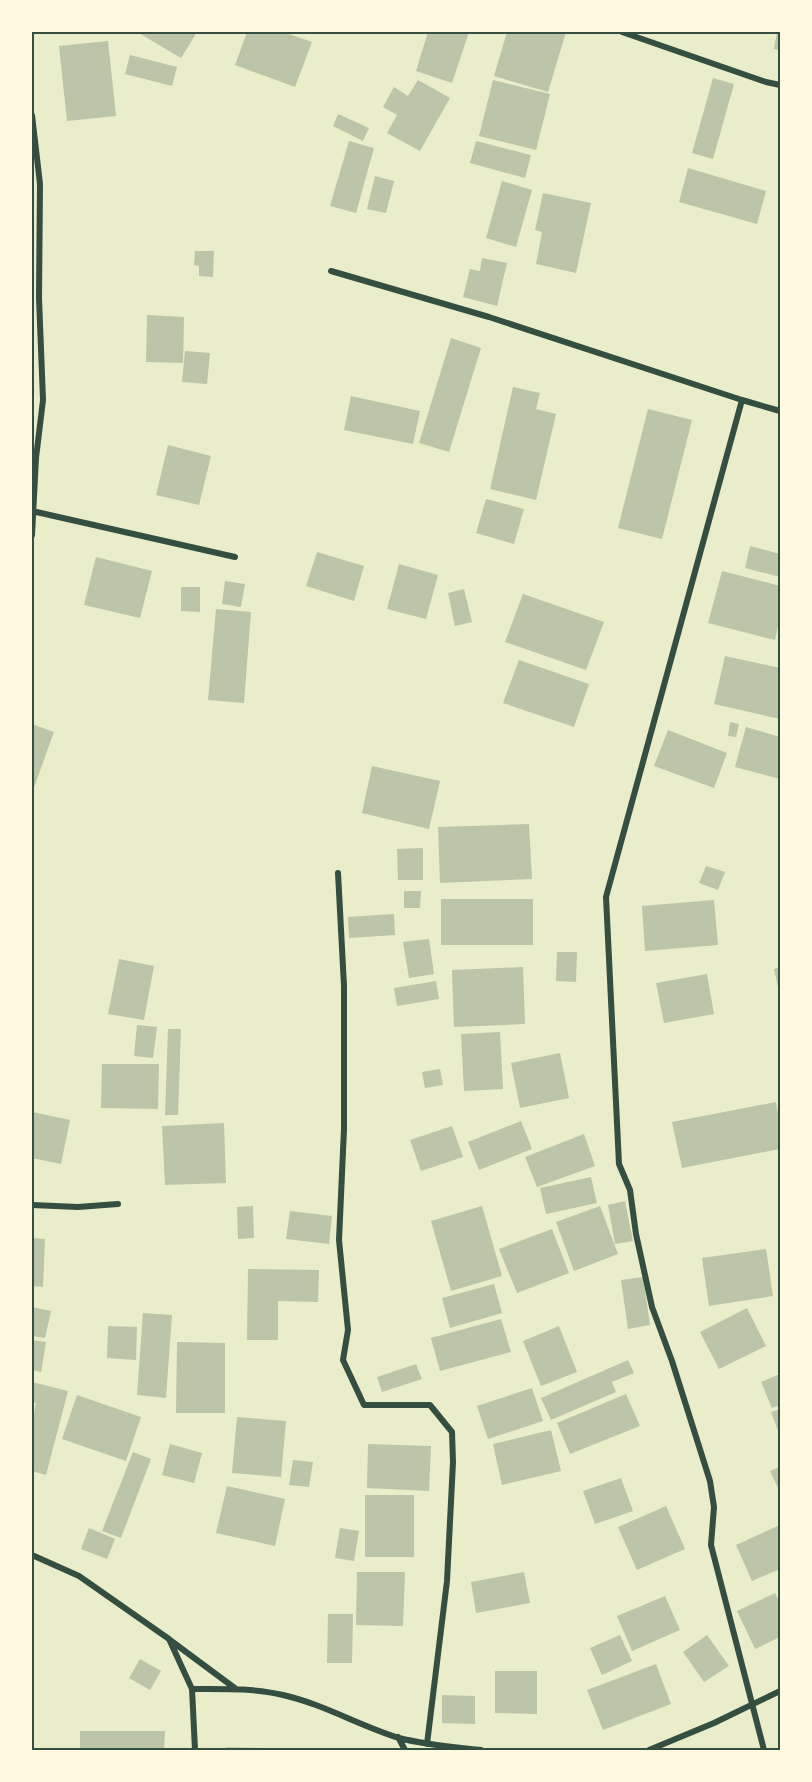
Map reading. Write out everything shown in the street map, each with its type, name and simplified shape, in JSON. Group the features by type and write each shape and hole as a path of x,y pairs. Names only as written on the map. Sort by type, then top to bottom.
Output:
{"street":[{"path":"622,32 780,85"},
{"path":"32,115 40,184 39,298 43,400 32,511 32,535"},
{"path":"332,271 489,317 780,411"},
{"path":"742,400 606,897 619,1164 630,1190 636,1234 652,1307 672,1361 710,1481 714,1507 711,1545 764,1750"},
{"path":"32,511 235,557"},
{"path":"338,873 344,986 344,1129 339,1240 348,1330 344,1360 364,1405 430,1405 452,1432 453,1462 447,1581 428,1744"},
{"path":"32,1205 78,1207 118,1204"},
{"path":"32,1555 79,1576 237,1689"},
{"path":"169,1639 192,1689 195,1750"},
{"path":"192,1689 237,1689 283,1695 398,1737 428,1744 481,1750"},
{"path":"649,1750 714,1723 780,1691"},
{"path":"398,1737 405,1750"}],"building":[{"path":"137,32 197,32 181,58"},
{"path":"247,32 283,32 312,42 295,87 235,65"},
{"path":"428,32 469,32 452,83 416,71"},
{"path":"507,32 566,32 548,92 494,76"},
{"path":"777,32 780,32 780,50 774,49"},
{"path":"108,41 116,116 67,121 59,46"},
{"path":"130,55 177,67 172,86 125,74"},
{"path":"713,78 734,84 713,159 692,153"},
{"path":"418,80 450,98 420,151 387,133 397,115 383,107 394,87 408,96"},
{"path":"493,80 550,94 536,150 479,136"},
{"path":"338,114 369,128 363,141 333,126"},
{"path":"349,141 374,148 356,213 330,206"},
{"path":"476,141 531,155 525,178 470,163"},
{"path":"688,168 766,191 757,224 679,202"},
{"path":"375,176 394,181 386,213 367,209"},
{"path":"502,181 532,190 516,247 486,238"},
{"path":"543,193 591,203 576,273 536,264 542,232 535,230"},
{"path":"195,251 214,251 213,277 199,276 199,266 194,265"},
{"path":"482,258 507,263 497,306 463,297 470,269 480,271"},
{"path":"147,315 184,317 183,363 146,362"},
{"path":"451,338 481,348 449,452 419,443"},
{"path":"185,351 210,353 207,384 182,382"},
{"path":"513,387 540,393 536,409 556,414 536,500 490,489"},
{"path":"351,396 420,411 413,444 344,430"},
{"path":"648,409 692,420 662,539 618,528"},
{"path":"168,445 211,456 199,505 156,495"},
{"path":"486,499 524,509 514,544 476,533"},
{"path":"750,546 780,554 780,577 745,568"},
{"path":"317,552 364,566 354,601 306,586"},
{"path":"96,557 152,571 140,618 84,605"},
{"path":"399,564 438,575 426,619 387,609"},
{"path":"722,571 780,586 780,618 775,640 708,623"},
{"path":"225,581 245,584 241,607 222,604"},
{"path":"181,587 200,587 200,612 181,611"},
{"path":"464,589 472,622 455,626 448,593"},
{"path":"523,594 604,622 586,670 505,642"},
{"path":"216,609 251,612 244,703 208,700"},
{"path":"725,656 780,668 780,719 714,704"},
{"path":"519,660 589,684 574,727 503,703"},
{"path":"730,722 739,724 736,737 728,736"},
{"path":"32,724 54,732 32,793"},
{"path":"746,727 780,737 780,779 735,767"},
{"path":"668,730 727,753 714,788 654,766"},
{"path":"372,766 440,781 429,829 362,813"},
{"path":"529,824 532,879 440,883 438,827"},
{"path":"423,848 423,880 398,880 397,849"},
{"path":"706,866 725,872 718,890 699,883"},
{"path":"404,891 421,891 420,908 404,908"},
{"path":"441,899 533,899 533,945 441,945"},
{"path":"714,900 718,945 645,951 642,906"},
{"path":"394,914 395,935 349,938 348,917"},
{"path":"429,939 434,974 409,978 403,942"},
{"path":"557,952 577,952 576,982 556,981"},
{"path":"119,959 154,966 144,1020 108,1014"},
{"path":"523,967 525,1024 454,1027 452,970"},
{"path":"780,967 780,996 774,969"},
{"path":"707,974 714,1014 664,1023 656,983"},
{"path":"436,981 439,999 397,1006 394,988"},
{"path":"137,1025 157,1027 153,1058 134,1056"},
{"path":"168,1029 181,1029 178,1115 165,1115"},
{"path":"500,1032 503,1089 464,1091 461,1034"},
{"path":"560,1053 569,1098 520,1108 511,1063"},
{"path":"102,1064 159,1064 158,1109 101,1108"},
{"path":"440,1069 443,1085 425,1088 422,1072"},
{"path":"776,1102 780,1127 780,1149 682,1168 672,1122"},
{"path":"32,1112 70,1120 61,1164 32,1158"},
{"path":"521,1121 532,1149 479,1170 468,1142"},
{"path":"224,1123 226,1183 165,1185 162,1126"},
{"path":"452,1126 463,1157 421,1171 410,1140"},
{"path":"584,1134 595,1166 537,1187 525,1157"},
{"path":"591,1177 597,1203 546,1214 540,1188"},
{"path":"625,1201 633,1241 615,1244 608,1205"},
{"path":"253,1206 254,1238 238,1239 237,1207"},
{"path":"482,1206 502,1276 451,1291 431,1221"},
{"path":"600,1206 618,1254 574,1271 556,1222"},
{"path":"290,1211 332,1216 329,1244 286,1239"},
{"path":"552,1229 569,1273 517,1293 499,1249"},
{"path":"32,1238 45,1239 43,1287 32,1286"},
{"path":"766,1249 773,1296 709,1306 702,1258"},
{"path":"248,1269 319,1270 318,1302 278,1301 278,1340 247,1340"},
{"path":"643,1277 650,1325 628,1329 621,1280"},
{"path":"494,1284 502,1313 450,1328 442,1298"},
{"path":"32,1307 51,1311 45,1338 32,1336"},
{"path":"747,1308 766,1346 719,1369 700,1332"},
{"path":"143,1313 172,1315 166,1398 137,1395"},
{"path":"501,1319 511,1352 440,1371 431,1338"},
{"path":"108,1326 137,1327 136,1360 107,1358"},
{"path":"559,1326 577,1372 541,1386 523,1341"},
{"path":"32,1340 46,1342 41,1372 32,1370"},
{"path":"177,1342 225,1343 225,1413 176,1413"},
{"path":"628,1360 634,1373 612,1382 616,1392 551,1420 541,1398"},
{"path":"416,1364 422,1379 382,1392 377,1377"},
{"path":"780,1374 780,1405 772,1408 761,1382"},
{"path":"32,1382 68,1391 46,1475 32,1471 32,1422 36,1403 32,1402"},
{"path":"532,1388 543,1421 488,1439 477,1406"},
{"path":"626,1394 640,1426 570,1454 557,1423"},
{"path":"77,1395 141,1417 126,1461 62,1439"},
{"path":"780,1409 780,1436 771,1412"},
{"path":"237,1417 286,1421 281,1477 232,1473"},
{"path":"551,1430 561,1471 502,1485 493,1444"},
{"path":"170,1444 202,1453 194,1483 162,1475"},
{"path":"368,1444 431,1446 429,1491 367,1488"},
{"path":"133,1452 151,1459 121,1538 102,1531"},
{"path":"293,1460 313,1462 309,1487 289,1485"},
{"path":"780,1467 780,1490 779,1490 770,1471"},
{"path":"621,1478 633,1511 595,1524 583,1491"},
{"path":"227,1486 285,1499 275,1546 216,1533"},
{"path":"365,1495 414,1495 414,1557 365,1557"},
{"path":"666,1506 685,1549 637,1570 618,1527"},
{"path":"780,1525 780,1569 752,1581 736,1545"},
{"path":"89,1528 115,1539 107,1559 81,1549"},
{"path":"340,1528 359,1531 354,1561 335,1558"},
{"path":"357,1572 405,1572 403,1626 356,1625"},
{"path":"524,1572 530,1603 476,1613 471,1582"},
{"path":"775,1593 780,1604 780,1637 755,1649 737,1611"},
{"path":"665,1596 680,1630 632,1651 617,1616"},
{"path":"328,1614 353,1614 352,1663 327,1663"},
{"path":"620,1635 632,1661 602,1675 590,1648"},
{"path":"707,1635 729,1666 704,1682 683,1652"},
{"path":"140,1659 161,1671 150,1690 129,1678"},
{"path":"656,1664 671,1704 603,1730 587,1690"},
{"path":"495,1671 537,1671 537,1714 495,1713"},
{"path":"442,1695 475,1696 475,1724 442,1723"},
{"path":"80,1731 165,1731 164,1750 80,1750"},
{"path":"226,1747 315,1749 315,1750 226,1750"}]}
